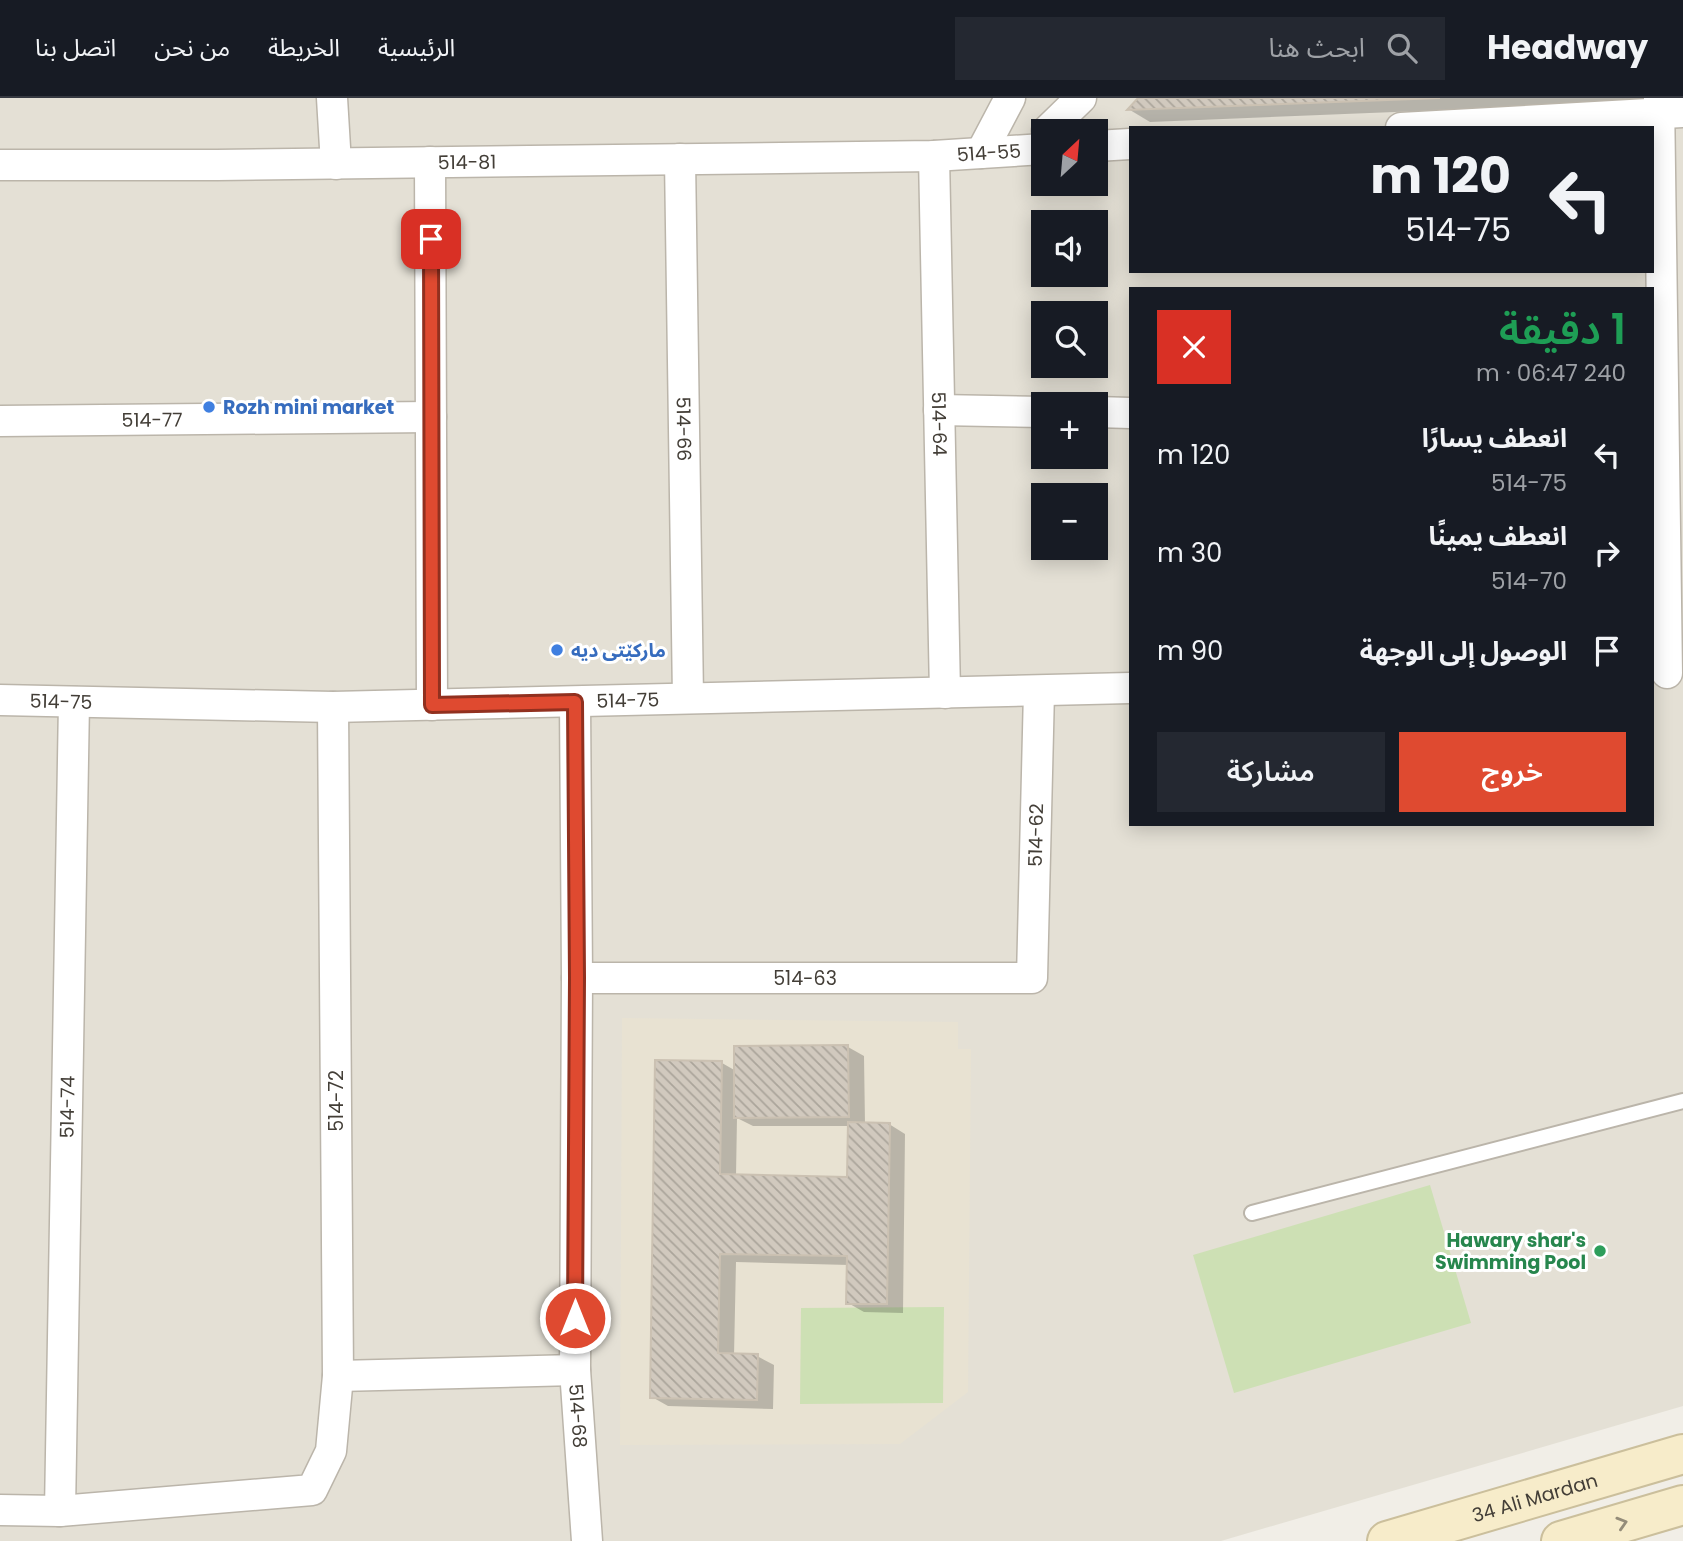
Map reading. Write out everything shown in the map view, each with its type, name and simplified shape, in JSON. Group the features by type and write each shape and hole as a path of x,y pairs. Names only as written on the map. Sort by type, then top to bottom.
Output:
{"main road":[{"name":"34 Ali Mardan","path":"1387,1541 1683,1454"},
{"path":"1561,1541 1683,1505"}],"street":[{"path":"332,98 336,164"},
{"path":"981,153 1010,98"},
{"path":"1061,119 1081,98"},
{"path":"1426,126 1667,107 1658,419 1667,673"},
{"name":"514-55","path":"934,156 981,153 1031,143"},
{"path":"1108,145 1129,144"},
{"name":"514-81","path":"0,165 336,164 934,156"},
{"name":"514-64","path":"934,156 944,692"},
{"name":"514-66","path":"680,159 688,698"},
{"path":"430,162 432,705"},
{"path":"939,410 1031,412"},
{"path":"1108,412 1129,413"},
{"name":"514-77","path":"0,421 431,418"},
{"name":"514-75","path":"0,700 333,707 1129,688"},
{"name":"514-62","path":"1032,978 1039,691"},
{"name":"514-74","path":"60,1511 74,702"},
{"name":"514-68","path":"575,702 575,1370 587,1541"},
{"name":"514-72","path":"60,1511 312,1490 331,1451 338,1376 333,707"},
{"name":"514-63","path":"577,978 1032,978"},
{"path":"338,1376 575,1370"},
{"path":"0,1510 60,1511"}],"lane":[{"path":"1252,1213 1683,1101"}],"shaded area":[{"path":"0,98 1683,98 1683,1406 1221,1541 0,1541"},
{"path":"622,1018 958,1022 958,1049 971,1049 968,1392 900,1444 620,1445"}],"green space":[{"path":"1430,1185 1471,1323 1234,1393 1193,1255"},
{"path":"944,1307 943,1403 800,1404 801,1308"}],"building":[{"path":"1138,98 1440,98 1127,110"},
{"path":"848,1045 849,1117 734,1118 734,1046"},
{"path":"655,1060 722,1061 720,1174 847,1177 848,1122 890,1123 887,1304 846,1304 847,1256 720,1254 718,1353 758,1354 757,1400 650,1398"}],"place":[{"name":"Rozh mini market","path":"209,407"},
{"name":"مارکێتی دیە","path":"557,650"},
{"name":"Hawary shar's Swimming Pool","path":"1600,1251"}],"route":[{"path":"431,239 432,705 575,702 575,1318"}]}
